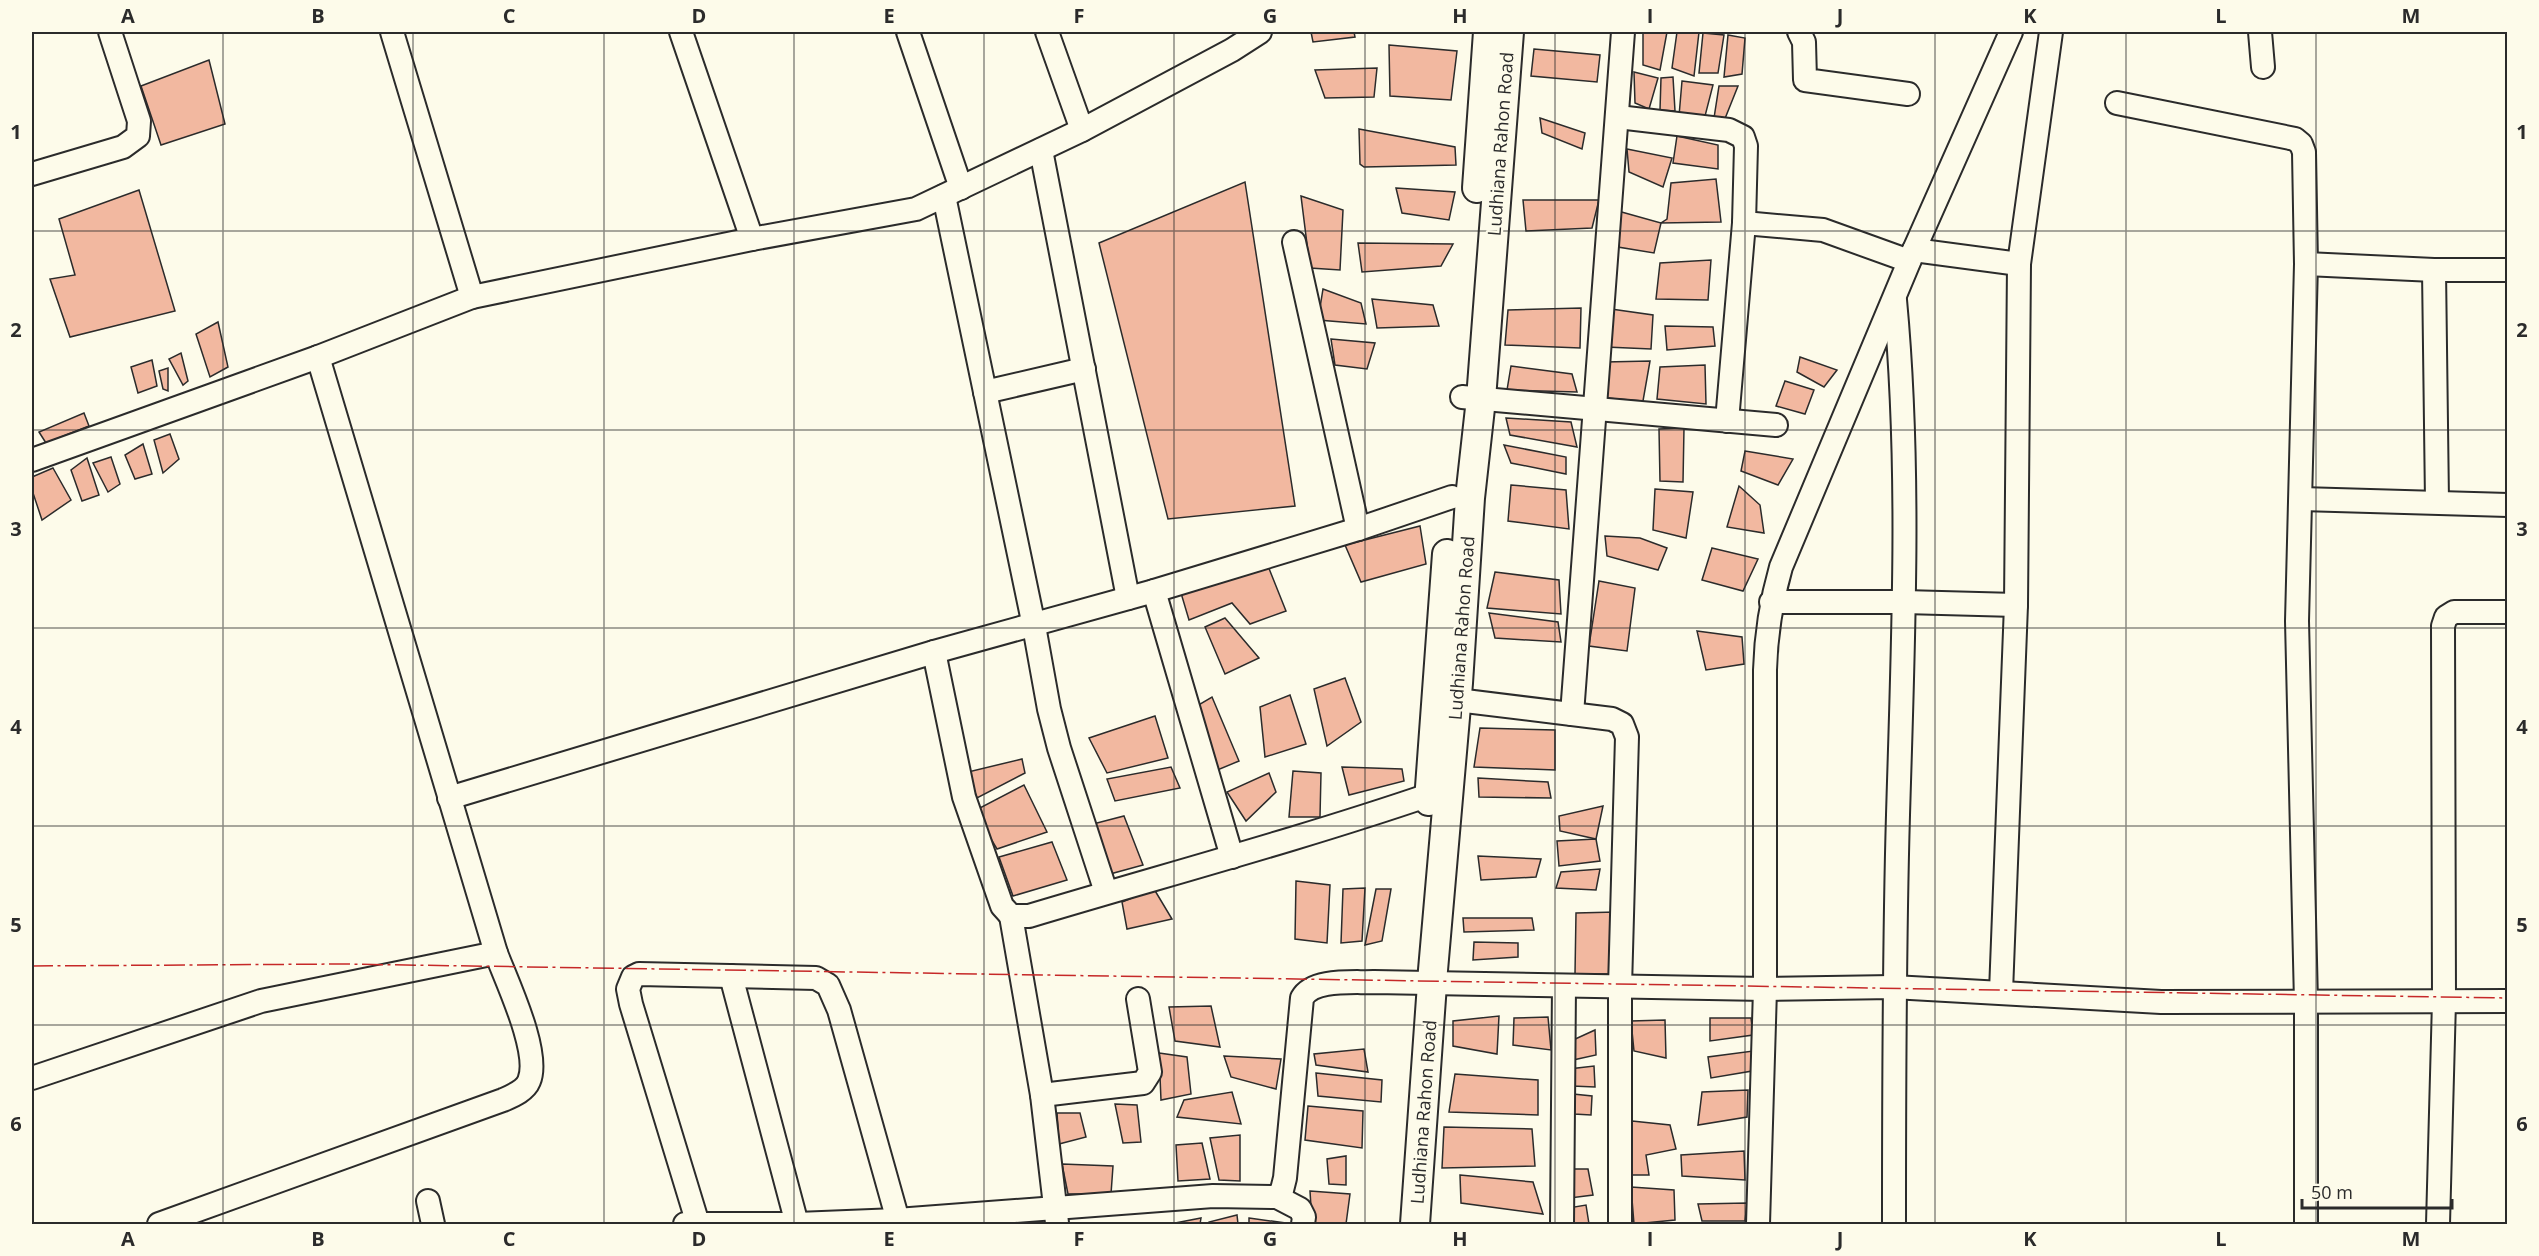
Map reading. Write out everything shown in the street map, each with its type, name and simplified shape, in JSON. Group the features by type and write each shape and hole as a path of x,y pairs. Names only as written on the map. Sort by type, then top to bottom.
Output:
{"main road":[{"name":"Ludhiana Rahon Road","path":"1397,1224 1457,700 1470,498 1472,398 1488,32"},
{"name":"Ludhiana Rahon Road","path":"1415,1224 1429,795 1452,497 1472,398 1509,32"}],"street":[{"path":"32,174 123,147 138,136 139,121 110,32"},
{"path":"392,32 472,297"},
{"path":"681,32 752,239"},
{"path":"908,32 953,192 985,392 1049,709 1059,748 1106,892"},
{"path":"1047,32 1082,130"},
{"path":"32,460 318,357 472,297 752,239 916,209 1082,130 1230,41 1260,32"},
{"path":"1572,714 1623,32"},
{"path":"1799,32 1804,42 1805,80 1908,94"},
{"path":"1758,1224 1765,989 1765,670 1766,635 1771,602 1781,567 1894,296 2011,32"},
{"path":"2001,992 2016,604 2019,264 2050,32"},
{"path":"2260,32 2263,67"},
{"path":"2117,103 2295,140 2301,144 2304,152 2306,264 2297,621 2306,1002 2306,1224"},
{"path":"1618,117 1729,130 1743,137 1746,146 1744,223 1727,421"},
{"path":"1041,150 1128,598"},
{"path":"1744,223 1823,230 1911,256 2019,264"},
{"path":"1294,242 1358,529"},
{"path":"2306,264 2434,270 2508,270"},
{"path":"2434,270 2437,502"},
{"path":"1894,296 1902,372 1904,602 1893,987 1894,1224"},
{"path":"159,1224 503,1100 518,1092 529,1082 531,1062 529,1042 496,953 318,357"},
{"path":"985,392 1084,369"},
{"path":"1472,398 1776,425"},
{"path":"449,798 934,652 1154,591 1358,529 1452,497"},
{"path":"2301,499 2508,505"},
{"path":"1154,591 1232,857"},
{"path":"1771,602 2016,604"},
{"path":"2438,1224 2444,1001 2443,626 2446,617 2454,612 2508,612"},
{"path":"934,652 964,797 1002,906 1011,916 1042,1095 1057,1217"},
{"path":"1457,700 1612,718 1622,724 1627,736 1620,987 1620,1224"},
{"path":"1011,916 1029,915 1232,857 1332,828 1429,795"},
{"path":"32,1078 261,1001 496,953"},
{"path":"698,1224 630,1004 628,989 633,977 639,974 816,978 828,984 853,1055 898,1222"},
{"path":"731,976 797,1224"},
{"path":"1277,1197 1282,1190 1285,1178 1302,999 1306,992 1314,987 1332,984 1374,982 1765,989 1893,987 2161,1002 2508,1001"},
{"path":"1562,1224 1564,986"},
{"path":"1042,1095 1143,1083 1148,1079 1150,1072 1138,999"},
{"path":"686,1224 797,1224 1057,1217 1214,1196 1277,1197 1300,1209 1304,1217 1304,1224"},
{"path":"428,1201 433,1224"}],"building":[{"path":"1311,32 1354,32 1355,37 1313,42"},
{"path":"1643,32 1667,32 1660,70 1643,65"},
{"path":"1677,32 1699,32 1694,76 1672,68"},
{"path":"1703,33 1724,35 1718,73 1699,73"},
{"path":"1728,35 1745,38 1742,74 1724,77"},
{"path":"1389,45 1457,51 1451,100 1390,96"},
{"path":"1534,49 1600,55 1597,82 1531,76"},
{"path":"209,60 225,124 161,145 141,86"},
{"path":"1377,68 1374,97 1325,98 1315,70"},
{"path":"1634,72 1658,78 1649,109 1635,103"},
{"path":"1673,77 1675,111 1660,110 1661,78"},
{"path":"1682,81 1713,85 1704,120 1679,116"},
{"path":"1719,86 1738,86 1724,121 1714,118"},
{"path":"1540,118 1585,133 1582,149 1542,133"},
{"path":"1359,129 1455,147 1456,165 1364,167 1360,164"},
{"path":"1677,136 1718,145 1718,169 1673,163"},
{"path":"1627,149 1672,158 1663,187 1629,172"},
{"path":"1716,179 1721,222 1661,223 1667,219 1671,183"},
{"path":"1245,182 1295,506 1168,519 1099,243"},
{"path":"1396,188 1455,192 1449,220 1402,213"},
{"path":"139,190 175,311 70,337 50,279 75,275 59,219"},
{"path":"1301,196 1343,210 1340,270 1310,268"},
{"path":"1523,200 1599,200 1592,228 1526,231"},
{"path":"1618,211 1661,223 1654,253 1618,247"},
{"path":"1358,243 1453,244 1441,266 1362,272"},
{"path":"1711,260 1708,300 1656,299 1660,263"},
{"path":"1323,289 1361,303 1366,324 1318,320"},
{"path":"1372,299 1433,305 1439,326 1377,328"},
{"path":"1581,308 1580,348 1505,345 1508,310"},
{"path":"1611,309 1653,315 1651,349 1606,347"},
{"path":"218,322 228,367 210,377 196,334"},
{"path":"1665,326 1713,327 1715,346 1667,350"},
{"path":"1331,339 1375,343 1367,369 1335,365"},
{"path":"181,353 188,381 183,385 169,359"},
{"path":"1800,357 1837,370 1824,387 1797,372"},
{"path":"152,360 157,386 138,393 131,367"},
{"path":"1650,361 1643,401 1605,398 1605,362"},
{"path":"1705,365 1706,404 1657,399 1660,367"},
{"path":"1511,366 1572,374 1577,392 1507,390"},
{"path":"168,368 168,391 163,389 159,371"},
{"path":"1785,381 1814,390 1805,414 1776,406"},
{"path":"84,413 89,426 46,443 39,432"},
{"path":"1506,418 1571,422 1577,447 1510,435"},
{"path":"1684,428 1683,482 1660,481 1659,429"},
{"path":"170,434 179,459 163,473 154,440"},
{"path":"143,444 152,474 135,479 125,455"},
{"path":"1504,445 1566,457 1566,474 1511,463"},
{"path":"1745,451 1793,459 1778,485 1741,471"},
{"path":"111,457 120,484 108,492 93,463"},
{"path":"87,458 99,495 82,501 71,470"},
{"path":"53,468 71,500 42,520 32,490 32,477"},
{"path":"1511,485 1566,490 1569,529 1508,521"},
{"path":"1739,486 1760,505 1764,533 1727,527"},
{"path":"1655,489 1693,492 1686,538 1653,530"},
{"path":"1420,526 1426,564 1361,582 1345,545"},
{"path":"1605,536 1640,538 1667,548 1658,570 1607,556"},
{"path":"1712,548 1758,559 1743,591 1702,580"},
{"path":"1268,566 1286,611 1250,624 1232,603 1189,620 1181,593"},
{"path":"1495,572 1559,580 1561,614 1487,608"},
{"path":"1599,581 1635,588 1627,651 1589,646"},
{"path":"1489,613 1558,622 1561,642 1495,638"},
{"path":"1225,618 1259,658 1225,674 1205,627"},
{"path":"1697,631 1742,637 1744,664 1706,670"},
{"path":"1345,678 1361,722 1327,746 1314,689"},
{"path":"1290,695 1306,744 1265,757 1260,707"},
{"path":"1212,697 1239,761 1215,771 1195,707"},
{"path":"1155,716 1168,758 1107,773 1089,738"},
{"path":"1480,728 1555,730 1555,770 1474,767"},
{"path":"1022,759 1025,773 977,798 968,772"},
{"path":"1171,767 1180,788 1115,801 1107,779"},
{"path":"1342,767 1402,769 1404,781 1349,795"},
{"path":"1293,771 1321,773 1320,817 1289,817"},
{"path":"1269,773 1276,792 1246,821 1227,792"},
{"path":"1478,778 1548,782 1551,798 1479,797"},
{"path":"1024,785 1047,832 997,849 974,811"},
{"path":"1603,806 1596,839 1560,831 1559,816"},
{"path":"1124,816 1143,865 1110,874 1093,824"},
{"path":"1596,839 1600,861 1559,866 1557,841"},
{"path":"1052,842 1067,880 1013,896 999,857"},
{"path":"1478,856 1541,859 1536,877 1481,880"},
{"path":"1600,869 1596,890 1556,888 1561,872"},
{"path":"1296,881 1330,885 1327,943 1295,939"},
{"path":"1365,888 1362,941 1341,943 1343,889"},
{"path":"1154,889 1172,919 1127,929 1122,902"},
{"path":"1376,889 1391,889 1382,941 1365,945"},
{"path":"1616,912 1618,974 1575,974 1576,913"},
{"path":"1463,918 1532,918 1534,930 1464,932"},
{"path":"1474,942 1518,943 1518,957 1473,960"},
{"path":"1211,1006 1220,1047 1175,1041 1169,1007"},
{"path":"1499,1016 1497,1054 1453,1046 1453,1021"},
{"path":"1548,1017 1551,1050 1513,1045 1514,1018"},
{"path":"1710,1018 1751,1018 1753,1035 1710,1041"},
{"path":"1665,1020 1666,1058 1634,1051 1631,1021"},
{"path":"1595,1030 1596,1055 1573,1060 1573,1040"},
{"path":"1364,1049 1368,1072 1316,1065 1314,1054"},
{"path":"1753,1051 1752,1071 1711,1078 1708,1057"},
{"path":"1159,1053 1187,1057 1191,1094 1161,1100"},
{"path":"1224,1056 1281,1059 1276,1089 1231,1077"},
{"path":"1594,1066 1595,1087 1572,1086 1569,1069"},
{"path":"1316,1073 1382,1080 1381,1102 1318,1096"},
{"path":"1455,1074 1538,1080 1538,1115 1449,1112"},
{"path":"1748,1090 1747,1117 1698,1125 1702,1092"},
{"path":"1232,1092 1241,1124 1177,1117 1184,1100"},
{"path":"1573,1094 1592,1096 1591,1115 1574,1114"},
{"path":"1115,1104 1137,1105 1141,1142 1123,1143"},
{"path":"1308,1106 1363,1111 1362,1148 1305,1140"},
{"path":"1057,1113 1080,1113 1086,1137 1059,1144"},
{"path":"1632,1121 1670,1125 1676,1149 1646,1155 1649,1175 1627,1175"},
{"path":"1444,1127 1532,1129 1535,1166 1442,1168"},
{"path":"1240,1135 1240,1181 1219,1180 1210,1138"},
{"path":"1202,1143 1210,1179 1178,1181 1176,1145"},
{"path":"1744,1151 1745,1180 1682,1176 1681,1155"},
{"path":"1346,1156 1346,1185 1329,1184 1327,1159"},
{"path":"1062,1164 1113,1166 1111,1194 1068,1194"},
{"path":"1572,1169 1588,1169 1593,1195 1570,1198"},
{"path":"1460,1175 1533,1182 1543,1214 1461,1203"},
{"path":"1631,1187 1674,1190 1675,1220 1634,1224"},
{"path":"1310,1191 1350,1194 1346,1224 1312,1223"},
{"path":"1747,1203 1745,1221 1702,1221 1698,1204"},
{"path":"1586,1205 1589,1224 1570,1224 1568,1208"},
{"path":"1237,1215 1238,1224 1209,1224 1209,1222"},
{"path":"1201,1218 1200,1224 1170,1224"},
{"path":"1249,1218 1293,1224 1249,1224"}],"power":[{"path":"32,966 343,964 2508,998"}]}
